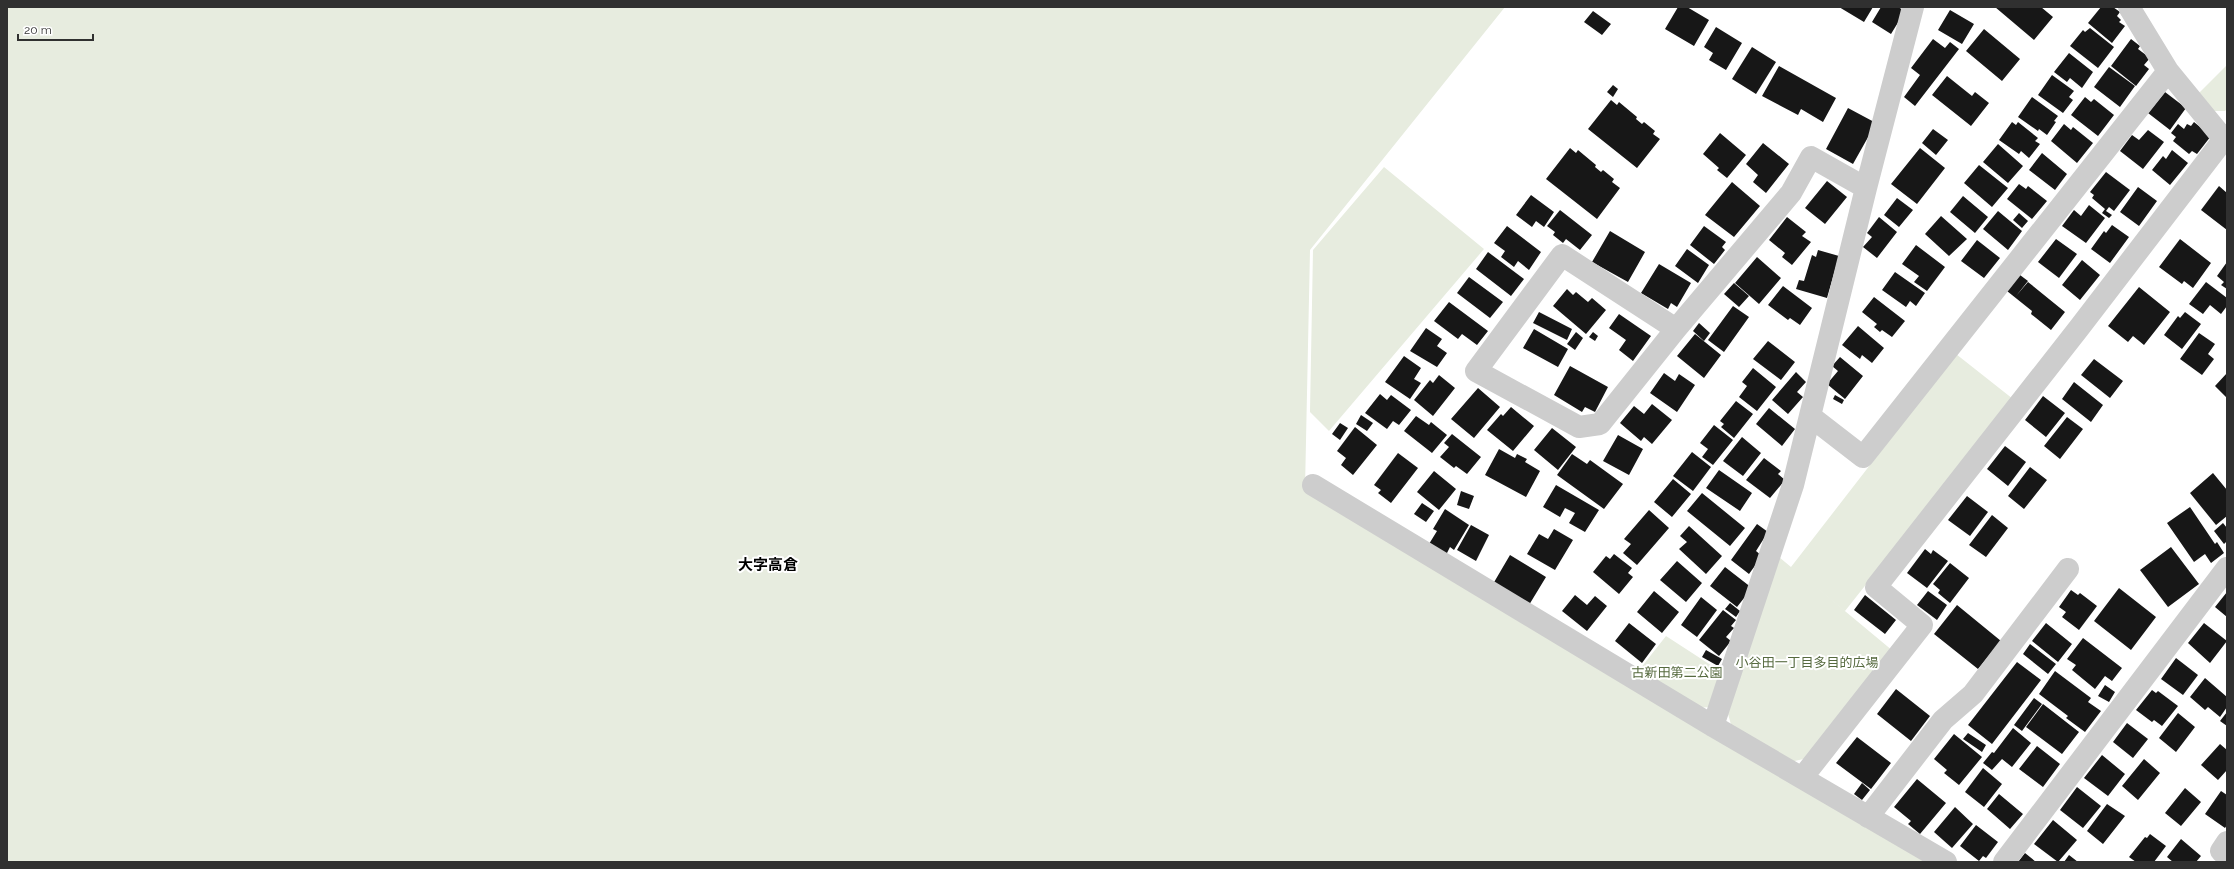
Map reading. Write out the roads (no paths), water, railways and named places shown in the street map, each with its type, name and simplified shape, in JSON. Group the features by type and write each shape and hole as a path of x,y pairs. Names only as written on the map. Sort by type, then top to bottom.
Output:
{"street":[{"path":"1713,726 1793,485 1866,188 1913,7"},
{"path":"1802,778 1922,625 1876,587 2226,139 2168,71 2129,7"},
{"path":"1810,416 1863,457 2168,71"},
{"path":"1676,329 1562,255 1476,371 1579,427 1600,424 1676,329 1791,193 1811,157 1866,188"},
{"path":"1313,485 1713,726 1946,862"},
{"path":"2004,862 2227,568"},
{"path":"1868,817 1943,720 1973,694 2068,569"},
{"path":"2227,842 2221,851 2227,856"}],"district":[{"name":"大字高倉","path":"768,565"}],"park label":[{"name":"小谷田一丁目多目的広場","path":"1807,662"},
{"name":"古新田第二公園","path":"1677,672"}]}
